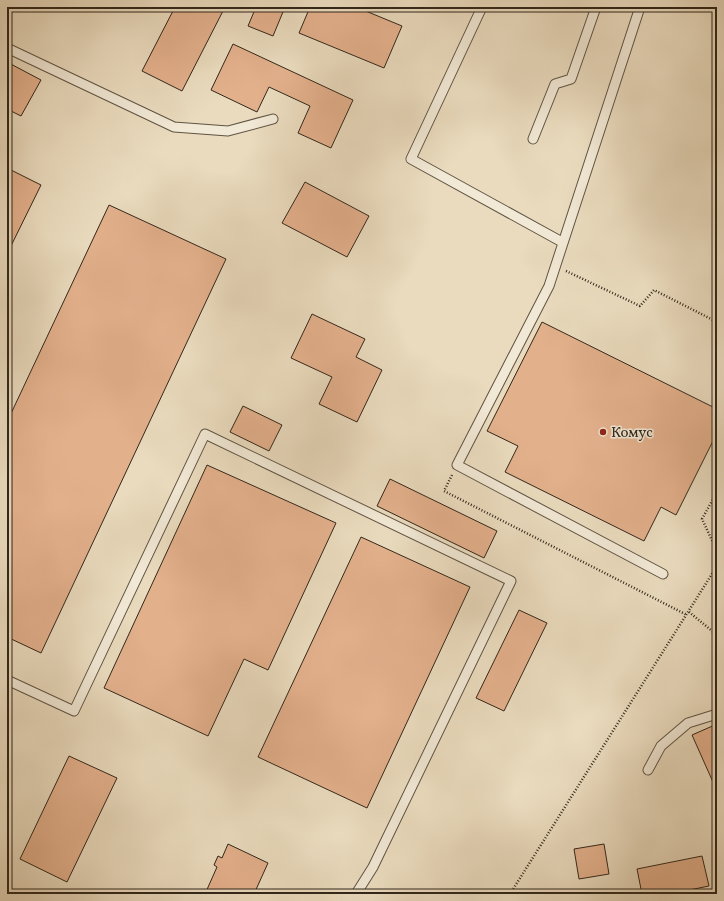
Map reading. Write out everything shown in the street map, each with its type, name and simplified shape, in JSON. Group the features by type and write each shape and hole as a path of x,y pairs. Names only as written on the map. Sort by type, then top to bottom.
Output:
{"lane":[{"path":"482,7 410,159 562,242"},
{"path":"533,139 555,84 571,79 596,7"},
{"path":"640,7 562,242 549,286 457,464 663,574"},
{"path":"7,48 174,127 228,131 273,119"},
{"path":"7,680 74,711 205,434 511,581 373,867 356,894"},
{"path":"648,770 661,746 688,723 717,714"}],"path":[{"path":"555,266 640,306 654,290 717,322"},
{"path":"457,464 444,491 688,614 717,635"},
{"path":"717,492 702,519 717,551"},
{"path":"510,894 717,566"}],"building":[{"path":"175,7 220,7 224,9 182,91 142,71"},
{"path":"256,7 285,7 273,36 248,26"},
{"path":"310,7 356,7 402,26 384,68 299,33"},
{"path":"233,44 353,100 331,148 298,133 310,106 269,87 257,112 211,90"},
{"path":"7,62 41,80 21,116 7,109"},
{"path":"7,168 41,185 8,252 7,252"},
{"path":"305,182 369,216 347,257 282,223"},
{"path":"109,205 226,259 41,653 7,637 7,422"},
{"path":"312,314 365,339 356,357 382,370 357,422 319,404 332,377 291,358"},
{"name":"Комус","path":"542,322 717,409 717,433 676,515 661,507 644,541 505,472 518,446 487,431"},
{"path":"243,406 282,425 269,451 230,432"},
{"path":"207,465 336,523 268,670 244,659 208,736 104,688"},
{"path":"390,479 497,531 484,558 377,506"},
{"path":"361,537 470,587 367,808 258,757"},
{"path":"519,610 547,623 504,711 476,698"},
{"path":"717,724 717,791 692,735"},
{"path":"69,756 117,778 67,882 20,859"},
{"path":"228,844 268,863 254,894 205,894 217,867 214,865 218,856 222,858"},
{"path":"604,844 609,874 579,879 574,849"},
{"path":"702,856 709,886 670,894 642,894 637,869"}],"place":[{"name":"Комус","path":"603,432"}]}
